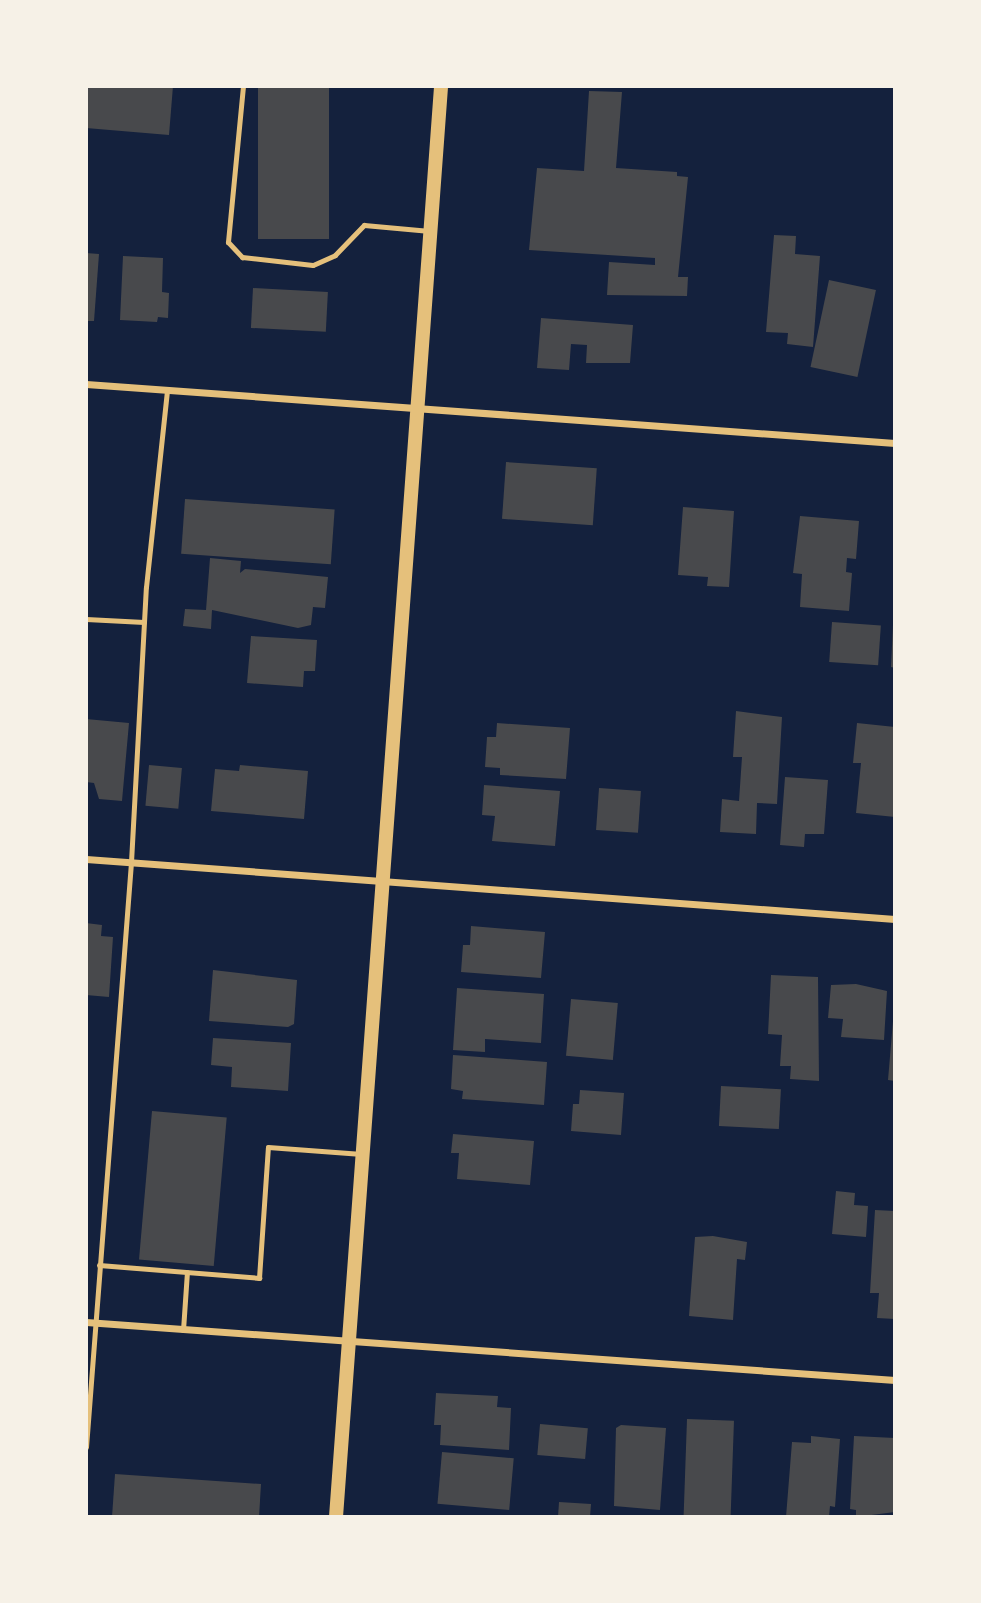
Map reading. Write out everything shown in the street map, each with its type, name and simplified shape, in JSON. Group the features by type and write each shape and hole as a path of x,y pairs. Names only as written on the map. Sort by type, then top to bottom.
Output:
{"main road":[{"path":"336,1517 441,86"}],"street":[{"path":"86,384 895,443"},
{"path":"86,859 895,919"},
{"path":"86,1322 895,1380"}],"lane":[{"path":"243,86 228,242 242,257 313,265 335,255 364,225 431,231"},
{"path":"86,1447 131,862 144,622 167,390"},
{"path":"86,619 144,622"},
{"path":"99,1265 259,1278 268,1147 363,1154"},
{"path":"183,1330 187,1272"}],"building":[{"path":"86,86 173,86 169,135 86,128"},
{"path":"258,86 329,86 329,239 258,239"},
{"path":"589,91 622,92 616,168 677,172 677,176 688,177 678,277 688,277 687,296 607,295 609,262 655,265 655,258 529,250 537,168 584,171"},
{"path":"774,235 796,236 795,254 820,256 813,347 787,344 788,333 766,332"},
{"path":"86,253 99,254 94,321 86,321"},
{"path":"123,256 163,258 162,292 169,293 168,318 158,317 157,322 120,320"},
{"path":"829,280 876,290 857,377 810,367"},
{"path":"253,288 328,292 326,332 251,328"},
{"path":"541,318 633,325 630,363 586,363 587,345 571,344 569,370 537,368"},
{"path":"506,462 597,468 593,525 502,519"},
{"path":"185,499 335,509 331,564 181,554"},
{"path":"683,507 734,511 729,587 707,586 708,577 678,575"},
{"path":"800,516 859,521 856,559 847,558 846,572 852,573 849,611 800,607 802,574 793,573"},
{"path":"210,558 241,561 240,573 245,569 328,577 325,608 313,607 311,625 298,628 212,610 211,629 183,626 185,609 206,610"},
{"path":"832,622 881,625 878,665 829,662"},
{"path":"895,625 895,668 891,667"},
{"path":"251,636 317,640 315,671 304,671 303,687 247,683"},
{"path":"736,711 782,717 777,804 757,803 756,834 720,832 722,799 739,801 742,757 733,757"},
{"path":"86,719 129,723 122,801 99,799 94,783 86,782"},
{"path":"497,723 570,728 566,779 500,775 500,768 485,767 487,737 496,737"},
{"path":"857,723 895,727 895,817 856,813 861,763 853,763"},
{"path":"149,765 182,768 178,809 145,806"},
{"path":"240,765 308,771 304,819 211,811 215,769 239,771"},
{"path":"785,777 828,780 824,834 805,834 804,847 780,845"},
{"path":"484,785 560,791 555,846 492,841 495,816 482,815"},
{"path":"599,788 641,791 638,833 596,830"},
{"path":"86,923 102,925 101,936 113,937 109,997 86,995"},
{"path":"471,926 545,932 541,978 461,972 463,945 470,945"},
{"path":"213,970 297,980 294,1024 288,1027 209,1021"},
{"path":"771,975 818,977 819,1081 790,1079 791,1066 780,1066 782,1035 768,1034"},
{"path":"856,984 887,991 884,1040 841,1037 843,1019 828,1018 831,985"},
{"path":"457,988 544,994 541,1043 485,1039 485,1052 453,1050"},
{"path":"571,999 618,1003 613,1060 566,1056"},
{"path":"893,1021 895,1022 895,1081 888,1080"},
{"path":"213,1038 291,1043 288,1091 231,1087 232,1067 211,1065"},
{"path":"453,1055 547,1062 544,1105 462,1099 463,1091 451,1089"},
{"path":"721,1086 781,1089 779,1129 719,1126"},
{"path":"580,1090 624,1093 621,1135 571,1131 573,1104 579,1104"},
{"path":"152,1111 227,1118 214,1266 139,1259"},
{"path":"453,1134 534,1141 530,1185 457,1179 459,1153 451,1153"},
{"path":"836,1191 855,1193 854,1205 868,1206 866,1237 832,1234"},
{"path":"875,1210 895,1211 895,1319 877,1318 879,1293 870,1293"},
{"path":"713,1236 747,1242 745,1260 737,1259 733,1320 689,1316 695,1237"},
{"path":"436,1393 498,1396 497,1407 511,1408 509,1450 440,1445 441,1425 434,1425"},
{"path":"687,1419 734,1421 731,1517 684,1515"},
{"path":"540,1424 588,1428 585,1459 537,1455"},
{"path":"621,1425 666,1428 660,1510 614,1506 616,1428"},
{"path":"811,1436 840,1439 835,1507 830,1506 829,1517 786,1517 792,1442 811,1443"},
{"path":"854,1436 895,1438 895,1512 856,1517 856,1510 850,1509"},
{"path":"442,1452 514,1458 509,1510 437,1504"},
{"path":"115,1474 261,1484 259,1517 112,1517"},
{"path":"559,1502 591,1504 590,1517 558,1517"}]}
